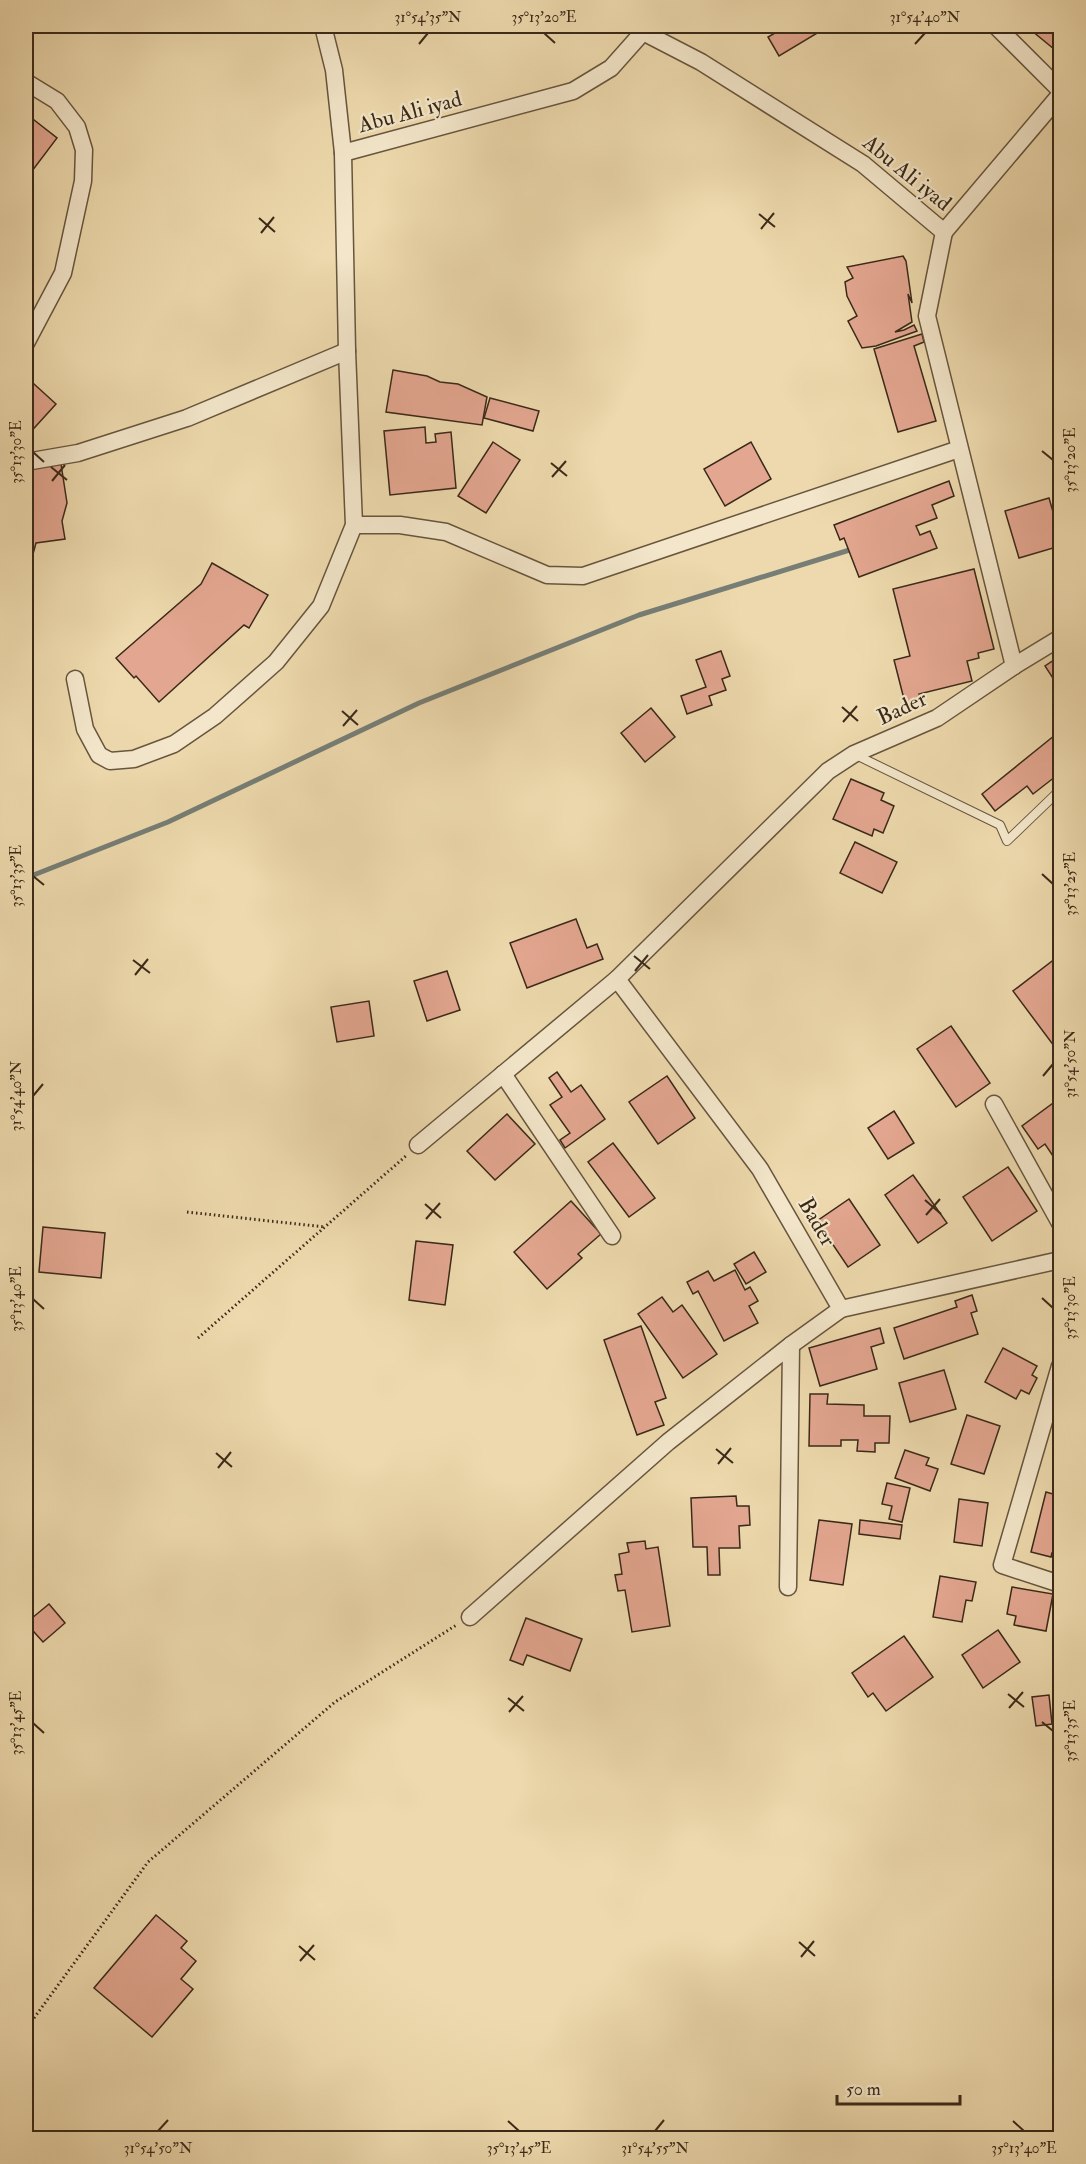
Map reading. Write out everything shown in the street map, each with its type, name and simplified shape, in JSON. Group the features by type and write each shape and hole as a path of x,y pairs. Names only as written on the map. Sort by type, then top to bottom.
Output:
{"street":[{"path":"75,679 86,729 99,755 110,761 134,759 174,744 215,716 276,662 321,606 354,525 347,351 343,153 334,70 323,26"},
{"path":"996,26 1060,90"},
{"name":"Abu Ali iyad","path":"343,153 573,91 611,68 645,29 863,164 944,232 927,316 1014,666"},
{"path":"26,82 57,101 77,127 84,150 83,181 63,273 26,343"},
{"path":"944,232 1060,95"},
{"path":"26,462 78,453 187,418 347,351"},
{"path":"354,525 400,525 446,532 547,575 583,576 959,449"},
{"name":"Bader","path":"418,1145 617,979 828,771 854,754 937,718 1060,638"},
{"name":"Bader","path":"617,979 760,1168 841,1310"},
{"path":"503,1074 612,1236"},
{"path":"994,1104 1060,1223"},
{"path":"470,1617 668,1442 791,1345 841,1310 1060,1260"},
{"path":"788,1587 791,1345"},
{"path":"1060,1366 1002,1565 1060,1584"}],"lane":[{"path":"854,754 1000,825 1007,841 1060,790"}],"path":[{"path":"198,1338 418,1145"},
{"path":"187,1212 325,1227"},
{"path":"26,2029 148,1862 335,1702 470,1617"}],"building":[{"path":"787,26 829,26 779,56 768,37"},
{"path":"1026,26 1060,26 1060,54"},
{"path":"29,116 57,138 26,179 26,121"},
{"path":"903,256 906,261 912,303 908,294 912,322 895,332 914,325 917,331 876,346 862,348 848,321 857,316 847,296 845,282 853,278 847,267"},
{"path":"922,334 924,342 914,346 936,421 898,432 874,349"},
{"path":"393,370 427,376 440,382 458,384 487,397 482,425 386,412"},
{"path":"34,384 56,404 26,437 26,390"},
{"path":"490,398 539,411 533,431 484,418"},
{"path":"425,427 426,443 436,442 435,434 451,432 456,488 390,495 384,431"},
{"path":"493,442 520,460 486,513 458,496"},
{"path":"751,442 771,479 725,506 704,469"},
{"path":"61,464 67,503 62,521 65,539 36,543 33,554 26,552 26,480 32,479 31,469"},
{"path":"949,481 954,496 932,505 937,518 916,526 920,535 930,531 937,548 859,577 844,538 840,540 834,525"},
{"path":"1049,498 1060,536 1060,546 1019,558 1005,511"},
{"path":"212,563 268,595 249,628 244,625 159,702 116,658 201,584"},
{"path":"974,569 994,649 978,653 979,658 967,661 972,681 919,694 920,699 905,703 894,660 910,656 893,589"},
{"path":"721,651 730,676 722,679 726,690 709,696 712,705 687,714 681,696 706,687 696,660"},
{"path":"1060,656 1060,689 1045,666"},
{"path":"651,708 675,737 645,762 621,733"},
{"path":"1060,731 1060,773 1033,794 1027,786 995,811 982,794"},
{"path":"851,779 884,793 881,800 894,806 883,833 874,829 872,836 833,819"},
{"path":"855,842 897,862 882,893 840,873"},
{"path":"576,919 587,948 597,944 603,959 527,988 510,943"},
{"path":"1060,955 1060,1054 1013,991"},
{"path":"447,971 460,1010 427,1021 414,981"},
{"path":"369,1001 374,1036 337,1042 331,1007"},
{"path":"951,1026 990,1083 956,1107 917,1049"},
{"path":"557,1072 571,1092 581,1085 605,1119 565,1148 560,1140 570,1133 550,1105 562,1097 549,1078"},
{"path":"667,1076 695,1118 658,1144 629,1102"},
{"path":"1060,1098 1059,1165 1045,1144 1038,1149 1022,1126"},
{"path":"894,1111 914,1143 888,1159 868,1128"},
{"path":"507,1114 535,1144 495,1180 467,1151"},
{"path":"613,1143 655,1198 629,1217 588,1162"},
{"path":"1008,1167 1037,1211 992,1241 963,1197"},
{"path":"913,1175 947,1223 918,1243 885,1195"},
{"path":"849,1199 880,1245 848,1267 817,1221"},
{"path":"571,1201 601,1234 578,1254 582,1258 547,1289 514,1252"},
{"path":"43,1227 105,1233 101,1278 39,1272"},
{"path":"416,1241 453,1245 445,1305 409,1300"},
{"path":"754,1252 766,1272 746,1284 734,1264"},
{"path":"735,1270 745,1290 750,1287 758,1301 749,1306 758,1323 724,1341 698,1291 693,1294 687,1282 708,1271 714,1281"},
{"path":"972,1295 977,1311 971,1313 978,1334 904,1359 894,1328 957,1307 955,1301"},
{"path":"662,1297 673,1312 682,1305 717,1354 683,1378 638,1314"},
{"path":"641,1326 666,1398 655,1402 664,1425 637,1435 604,1340"},
{"path":"880,1328 884,1343 871,1347 877,1369 820,1386 809,1348"},
{"path":"1003,1348 1037,1366 1032,1375 1037,1378 1029,1394 1021,1390 1016,1399 985,1382"},
{"path":"944,1370 956,1409 910,1422 899,1383"},
{"path":"810,1394 828,1394 827,1404 864,1405 864,1416 890,1416 889,1443 875,1443 875,1452 857,1451 858,1440 841,1440 841,1446 809,1446"},
{"path":"967,1415 1000,1426 984,1474 951,1464"},
{"path":"905,1450 929,1458 926,1465 938,1469 930,1491 895,1478"},
{"path":"887,1483 910,1488 902,1522 889,1519 892,1506 882,1504"},
{"path":"1046,1492 1060,1496 1060,1555 1052,1553 1051,1557 1031,1552"},
{"path":"736,1496 737,1506 749,1506 750,1525 739,1526 740,1548 719,1548 720,1575 708,1575 707,1547 693,1547 691,1498"},
{"path":"959,1499 988,1503 982,1546 954,1542"},
{"path":"819,1520 852,1524 843,1585 810,1580"},
{"path":"860,1520 902,1525 900,1539 859,1534"},
{"path":"645,1541 646,1549 658,1547 670,1626 632,1632 625,1590 618,1591 615,1575 622,1574 619,1554 629,1552 627,1543"},
{"path":"940,1576 976,1582 972,1601 966,1600 962,1622 933,1617"},
{"path":"1012,1587 1053,1594 1046,1631 1014,1625 1016,1616 1007,1614"},
{"path":"49,1604 65,1623 43,1642 26,1623"},
{"path":"526,1618 582,1639 570,1671 527,1655 523,1665 510,1660"},
{"path":"998,1630 1020,1662 983,1688 962,1655"},
{"path":"904,1636 933,1677 886,1711 873,1693 868,1697 852,1673"},
{"path":"1049,1695 1052,1724 1036,1726 1032,1697"},
{"path":"156,1915 187,1941 181,1948 196,1961 181,1979 193,1989 152,2037 94,1988"}],"waterway":[{"path":"26,878 168,822 419,703 639,615 856,548"}]}
